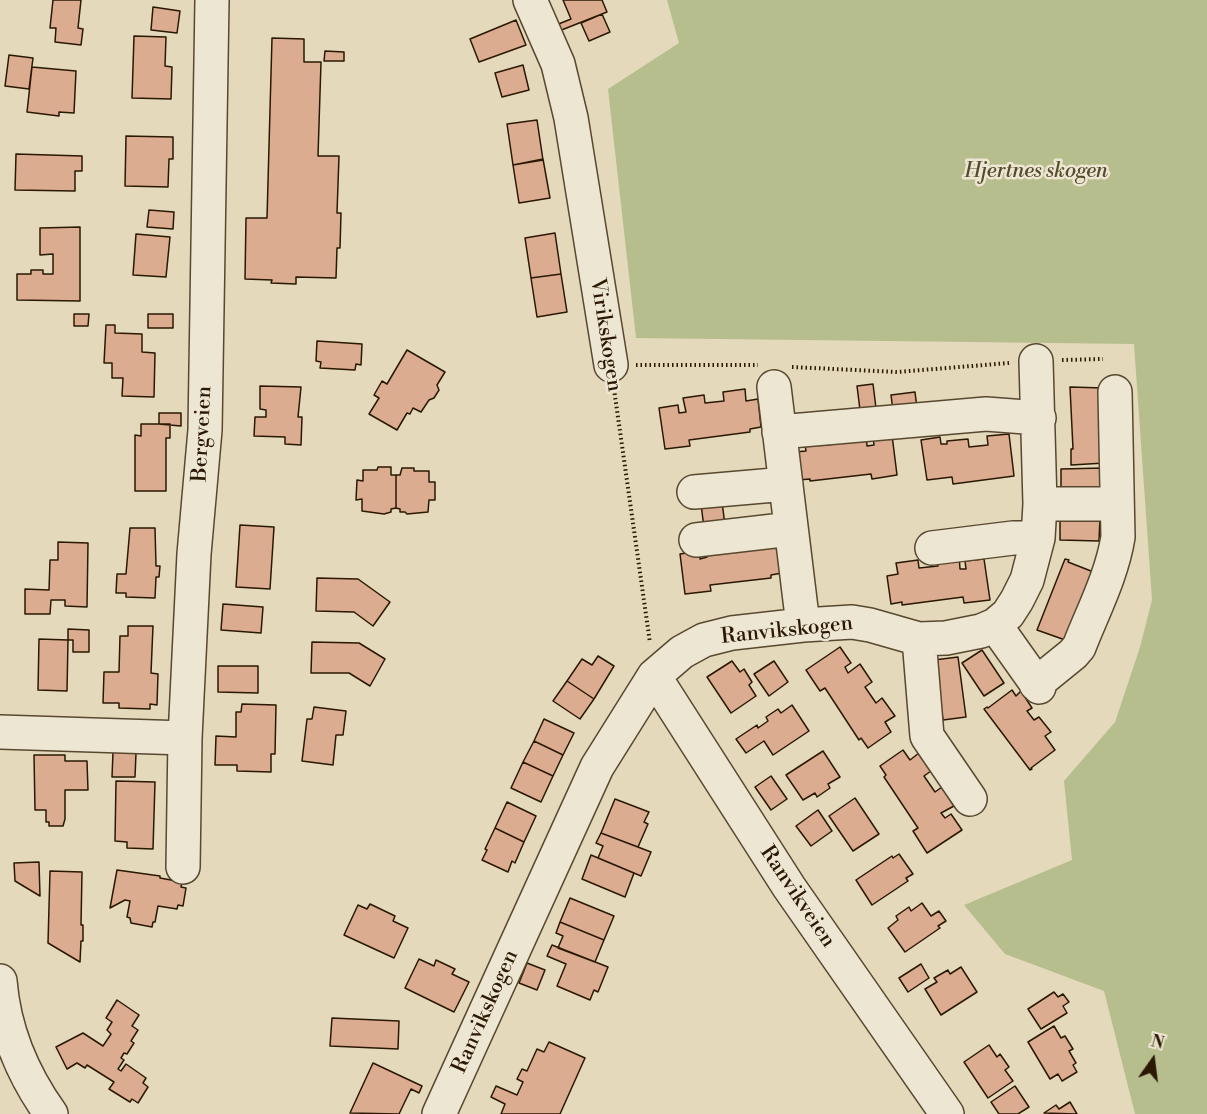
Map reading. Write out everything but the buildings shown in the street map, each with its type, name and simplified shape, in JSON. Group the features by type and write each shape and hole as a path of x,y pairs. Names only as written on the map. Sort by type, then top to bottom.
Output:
{"street":[{"name":"Bergveien","path":"183,867 185,738 194,554 205,430 212,0"},
{"name":"Virikskogen","path":"530,0 558,64 571,117 611,365"},
{"name":"Ranvikskogen","path":"439,1114 597,767 654,676 682,652 704,640 732,633 852,622 919,639 981,632 995,625 1008,614 1027,580 1038,538 1040,504 1036,361"},
{"path":"773,373 803,625"},
{"path":"995,625 1038,685 1079,647 1115,552 1118,537 1115,392"},
{"path":"779,432 986,414 1039,418"},
{"path":"694,492 786,484"},
{"path":"1040,504 1117,504"},
{"path":"696,540 791,529"},
{"path":"932,548 1013,538 1038,538"},
{"path":"919,639 927,736 970,799"},
{"name":"Ranvikveien","path":"654,676 789,887 947,1114"},
{"path":"0,732 185,738"},
{"path":"0,981 1,997 22,1067 51,1114"}],"path":[{"path":"611,365 773,373 897,372 1036,361 1103,359"},
{"name":"Virikskogen","path":"611,365 654,676"}],"green space":[{"name":"Hjertnes skogen","path":"667,0 1207,0 1207,1114 1135,1114 1104,991 1005,954 964,905 1072,860 1064,781 1115,722 1140,647 1152,600 1134,344 636,338 608,89 679,43"}]}
